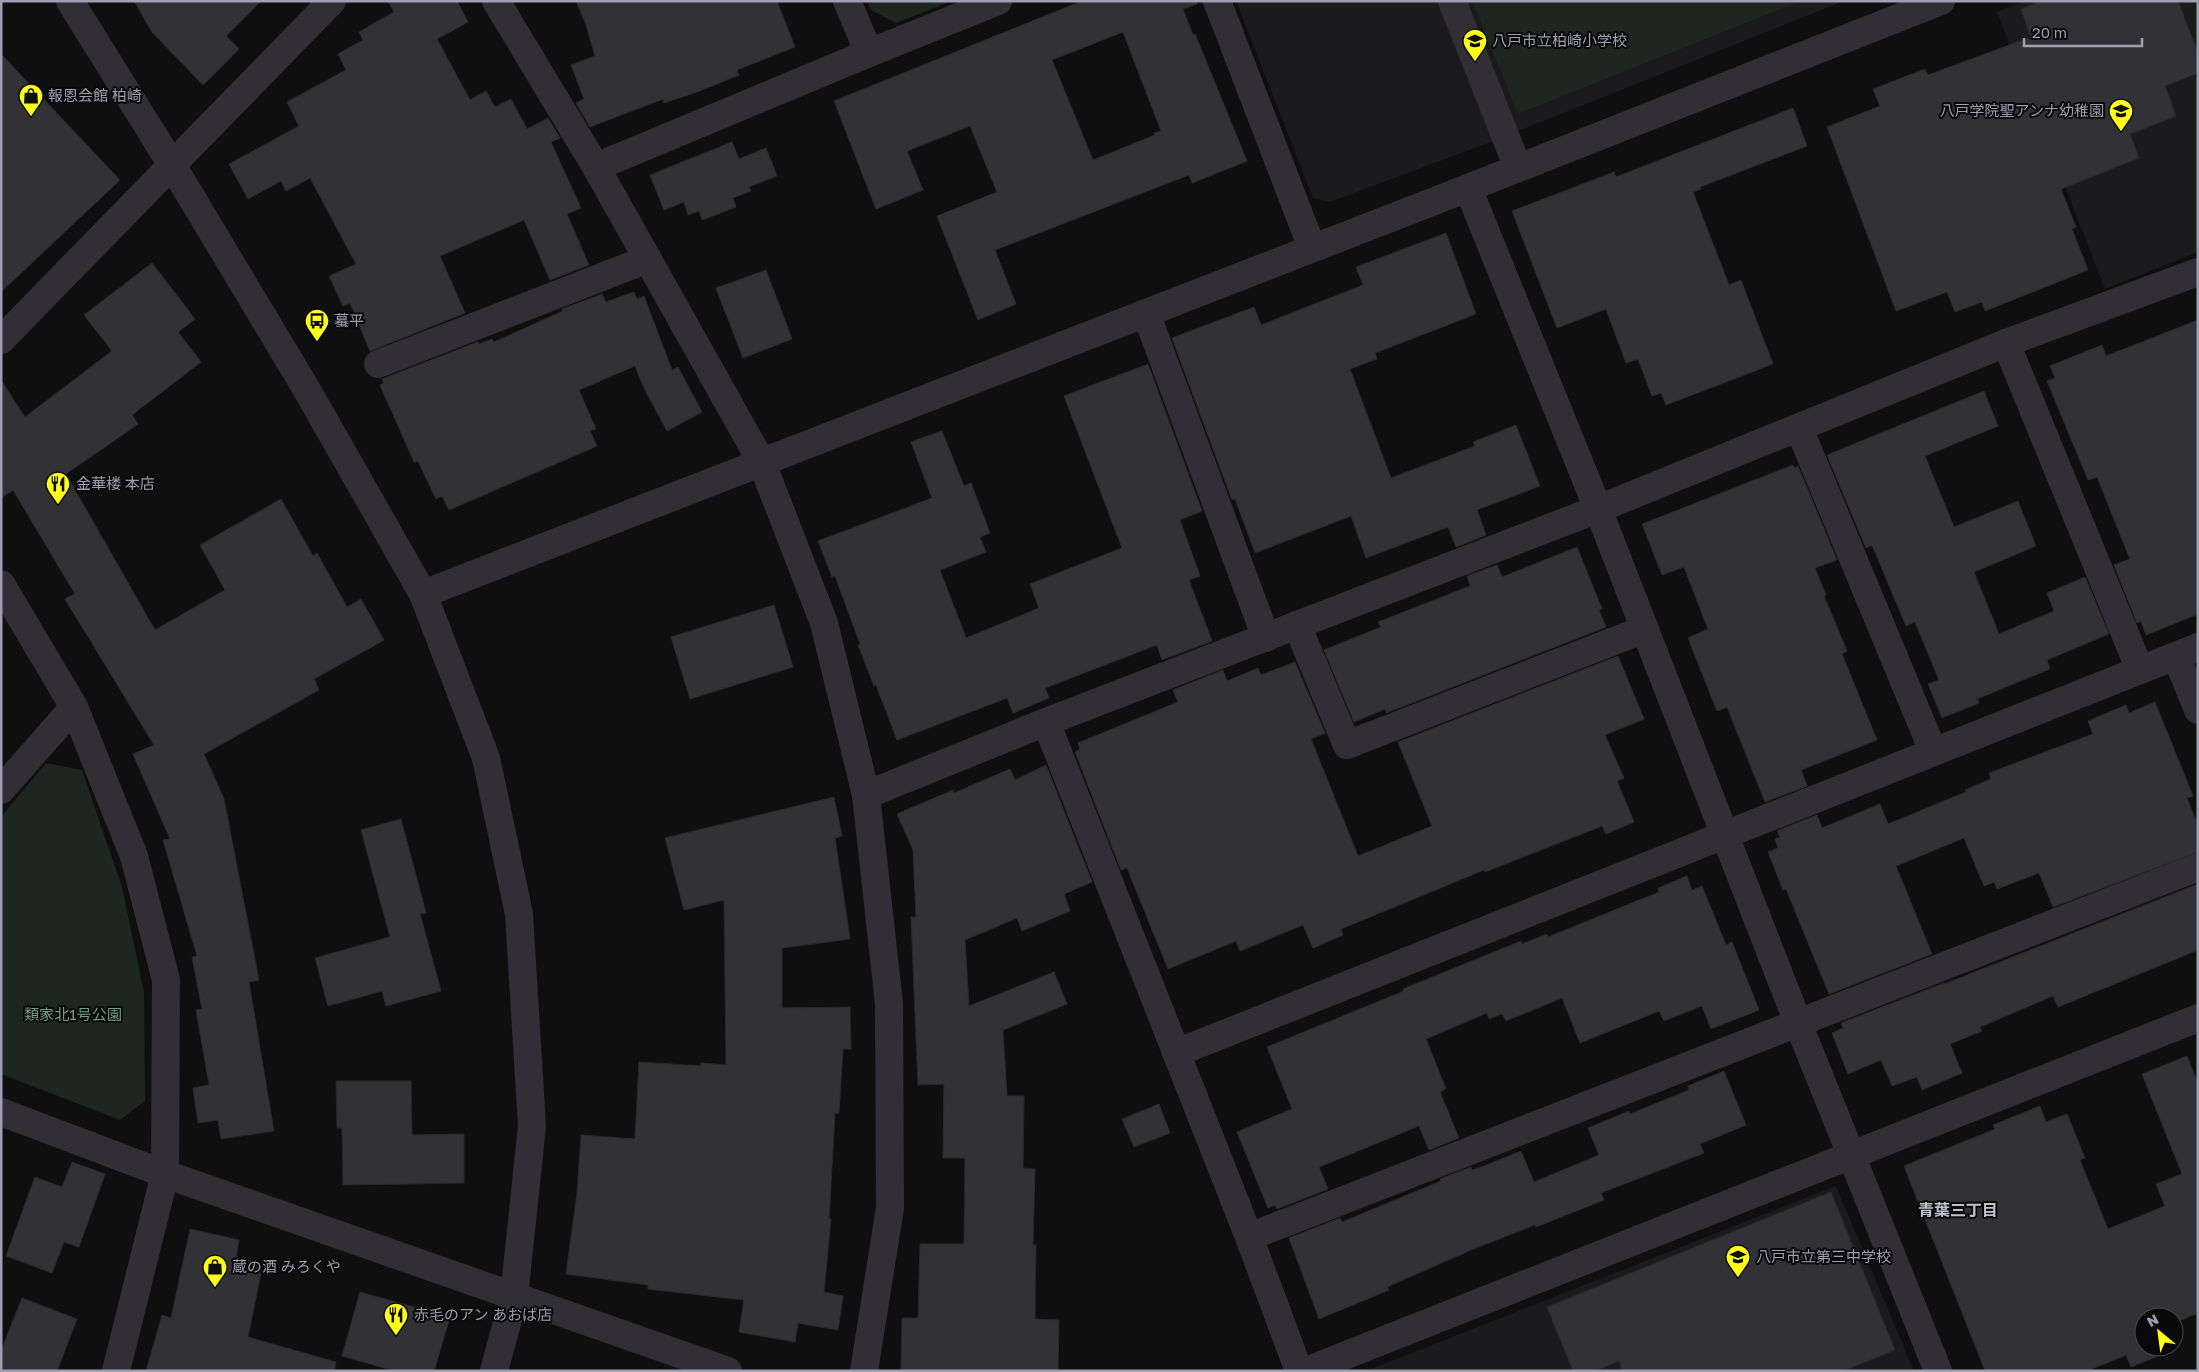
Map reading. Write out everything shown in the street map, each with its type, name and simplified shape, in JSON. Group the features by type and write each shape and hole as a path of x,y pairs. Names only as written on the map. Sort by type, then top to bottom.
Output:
{"street":[{"path":"70,1 172,165 307,390 423,594 486,758 519,914 532,1126 514,1297 494,1371"},
{"path":"1,340 332,1"},
{"path":"496,1 596,167 762,463 824,623 866,795 889,1004 890,1208 864,1371"},
{"path":"847,1 869,53"},
{"path":"596,167 998,1"},
{"path":"1217,1 1312,248"},
{"path":"1452,1 1518,168"},
{"path":"423,594 1468,188 1941,1"},
{"path":"1468,188 1646,629 1798,1023 1852,1153 1938,1371"},
{"path":"378,364 648,259"},
{"path":"866,795 1046,722 1598,509 2006,343 2198,272"},
{"path":"1146,313 1266,638"},
{"path":"2006,343 2140,670"},
{"path":"1799,428 1932,751"},
{"path":"1,584 74,707 134,856 166,980 165,1174 116,1371"},
{"path":"1297,625 1347,746 1646,629"},
{"path":"1176,1053 1932,751 2187,652 2198,710"},
{"path":"1,790 74,707"},
{"path":"1046,722 1249,1237 1299,1371"},
{"path":"1249,1237 2198,866"},
{"path":"1306,1371 1852,1153 2198,1018"},
{"path":"1,1112 165,1174 728,1371"}],"shaded area":[{"name":"八戸市立柏崎小学校","path":"1236,1 1844,1 1488,143 1330,202 1313,198"},
{"name":"八戸学院聖アンナ幼稚園","path":"2024,1 2198,1 2198,252 2105,289 1997,12"},
{"name":"八戸市立第三中学校","path":"1836,1186 1914,1371 1366,1371"}],"green space":[{"path":"867,1 952,1 896,23 871,10"},
{"path":"1472,1 1801,1 1518,114"},
{"name":"類家北1号公園","path":"46,763 82,770 122,887 144,992 145,1101 120,1120 1,1074 1,817"}],"building":[{"path":"134,1 261,1 226,36 239,49 203,85 152,32"},
{"path":"388,1 457,1 468,22 437,39 470,100 486,91 495,107 511,99 527,129 548,118 560,138 551,142 581,208 567,214 589,265 550,280 524,220 440,256 465,313 370,351 350,303 343,306 329,276 356,264 310,178 286,191 281,181 248,199 229,164 299,126 287,102 346,70 338,54 363,40 359,32 394,12"},
{"path":"576,1 777,1 795,47 737,70 739,75 697,92 664,103 663,99 590,127 576,103 584,99 571,65 595,56 586,25"},
{"path":"1082,1 1196,1 1197,4 1183,9 1247,161 1192,183 1189,175 995,250 1016,304 978,320 937,216 997,192 970,126 907,151 923,190 876,209 834,101","holes":["1123,32 1161,131 1093,160 1052,60"]},
{"path":"2041,1 2178,1 2198,53 2198,73 2165,86 2176,116 2130,134 2139,158 2061,189 2076,227 2072,229 2088,270 1985,311 1982,302 1955,312 1947,292 1896,311 1827,127 1880,106 1873,89 1925,69 1928,75 2031,37 2021,9"},
{"name":"報恩会館 柏崎","path":"1,54 120,180 1,292"},
{"path":"1793,108 1807,146 1700,187 1701,189 1693,192 1729,285 1741,280 1773,364 1666,405 1661,393 1652,396 1638,359 1626,363 1606,309 1557,328 1512,211 1614,172 1616,177"},
{"path":"732,142 739,159 766,148 777,176 749,187 751,191 733,198 736,207 702,220 699,211 688,215 684,202 664,210 650,175"},
{"path":"1446,233 1476,314 1375,353 1377,359 1350,369 1391,478 1475,446 1473,442 1516,425 1540,486 1477,510 1486,535 1456,547 1448,527 1366,558 1351,516 1255,553 1235,499 1232,500 1172,338 1254,307 1261,325 1363,285 1356,267"},
{"path":"152,263 195,319 178,332 201,362 132,415 138,424 66,474 155,630 225,590 200,545 281,499 313,556 317,553 347,607 361,599 384,640 314,679 319,690 204,754 224,799 259,980 249,982 274,1131 221,1139 218,1120 198,1123 193,1088 209,1085 196,1010 202,1009 192,957 197,956 163,840 170,839 133,754 154,745 65,599 75,594 13,490 1,498 1,380 25,417 112,351 84,315"},
{"path":"766,270 792,339 743,358 716,288"},
{"path":"634,292 637,299 644,296 672,370 678,367 702,412 667,431 644,388 635,366 579,390 596,429 590,431 597,446 449,510 442,496 436,499 418,461 414,462 380,385 384,383 382,379 478,342 479,344 492,339 494,342 563,311 562,309 602,294 606,302"},
{"path":"2198,320 2198,614 2146,635 2141,621 2137,623 2114,565 2130,559 2097,477 2088,480 2047,381 2055,378 2050,366 2102,345 2106,356"},
{"path":"1148,364 1202,511 1180,520 1200,576 1189,580 1212,641 1162,660 1157,645 1045,688 1049,698 1013,713 1007,698 897,740 858,645 860,644 835,576 832,577 818,541 932,498 911,442 942,431 964,486 971,483 990,533 980,537 986,552 940,570 966,638 1039,608 1030,584 1122,548 1064,396"},
{"path":"1984,391 1998,426 1925,456 1954,527 2018,501 2036,546 1974,572 1999,634 2054,611 2047,593 2085,577 2109,634 2047,660 2050,669 1977,699 1979,703 1942,718 1928,684 1939,680 1915,622 1906,626 1872,545 1866,548 1827,455"},
{"path":"1793,465 1794,468 1798,466 1837,560 1815,568 1826,595 1824,596 1847,651 1842,654 1877,740 1801,770 1807,786 1765,802 1727,707 1717,711 1688,638 1708,629 1684,567 1662,575 1642,524"},
{"path":"1577,547 1602,609 1599,610 1606,627 1386,713 1385,709 1354,722 1324,650 1381,627 1378,622 1470,586 1467,576 1497,565 1502,577"},
{"path":"774,605 793,667 690,699 671,637"},
{"path":"1618,656 1644,719 1605,735 1624,778 1617,781 1634,822 1606,834 1602,826 1485,872 1484,870 1341,929 1343,935 1313,948 1303,925 1240,951 1236,941 1168,969 1127,868 1121,870 1075,752 1080,749 1078,743 1178,702 1173,690 1223,670 1227,681 1258,668 1261,675 1295,662 1325,733 1311,739 1358,856 1432,826 1398,742"},
{"path":"2155,702 2193,796 2187,798 2198,826 2198,852 2053,907 2039,873 1997,889 1994,882 1984,886 1964,838 1896,866 1932,954 1829,994 1786,889 1783,890 1768,852 1778,848 1775,839 1780,837 1777,831 1817,815 1822,828 1880,804 1888,824 1966,792 1965,790 1991,779 1989,773 2093,734 2088,721 2126,705 2129,713"},
{"path":"1046,765 1092,882 1064,894 1070,911 1022,931 1017,918 965,940 969,1006 1054,972 1067,1004 1003,1030 1007,1096 1024,1096 1023,1168 1035,1169 1033,1245 1036,1245 1035,1319 1059,1320 1058,1371 901,1371 902,1318 918,1318 920,1244 964,1244 965,1158 943,1158 944,1084 918,1085 911,917 916,917 913,850 897,814 953,790 954,793 1010,769 1015,780"},
{"path":"834,797 842,836 835,838 850,939 782,948 782,1008 850,1007 851,1049 843,1049 839,1113 835,1113 829,1219 831,1219 824,1292 843,1296 838,1330 798,1323 795,1342 739,1332 744,1300 648,1289 648,1285 566,1274 577,1193 581,1135 635,1139 639,1062 701,1066 701,1063 726,1065 724,900 684,910 665,838"},
{"path":"401,819 426,913 420,914 441,991 386,1006 382,991 328,1006 315,958 390,937 361,830"},
{"path":"1687,876 1692,890 1702,886 1726,945 1732,942 1759,1010 1711,1029 1702,1006 1664,1021 1659,1011 1580,1043 1562,998 1506,1021 1502,1014 1489,1019 1487,1013 1426,1039 1446,1089 1440,1092 1459,1138 1429,1150 1419,1126 1319,1167 1328,1189 1277,1209 1275,1205 1268,1208 1237,1132 1292,1109 1267,1047 1521,941 1522,944 1547,934 1548,937 1659,892 1658,888"},
{"path":"2198,884 2198,950 2058,1007 2053,996 1980,1027 1982,1031 1950,1044 1962,1073 1922,1090 1917,1077 1892,1086 1881,1060 1848,1074 1832,1033 1843,1028 1841,1023"},
{"path":"2187,1056 2198,1083 2198,1313 2184,1319 2184,1307 2134,1307 2134,1357 2156,1357 2131,1367 2126,1355 2087,1371 1985,1371 1904,1166 1995,1129 1993,1125 2040,1106 2046,1122 2067,1114 2085,1158 2080,1160 2108,1229 2165,1206 2156,1184 2182,1174 2142,1074"},
{"path":"1724,1071 1746,1125 1700,1144 1704,1153 1601,1193 1604,1200 1471,1250 1387,1287 1389,1290 1319,1319 1289,1238 1340,1218 1342,1222 1441,1181 1440,1179 1471,1167 1472,1170 1484,1166 1521,1151 1534,1182 1599,1155 1588,1128 1629,1111 1630,1114 1689,1090 1688,1086"},
{"path":"336,1081 411,1081 412,1135 464,1134 464,1183 343,1185 342,1128 337,1128"},
{"path":"1159,1104 1170,1133 1134,1147 1122,1119"},
{"path":"72,1162 105,1174 79,1247 64,1242 52,1273 6,1256 35,1177 62,1187"},
{"name":"八戸市立第三中学校","path":"1831,1192 1895,1350 1843,1371 1622,1371 1619,1361 1595,1371 1573,1371 1547,1307"},
{"path":"190,1229 239,1240 236,1257 263,1263 248,1337 336,1362 334,1371 146,1371 162,1315 171,1318"},
{"name":"赤毛のアン あおば店","path":"360,1292 450,1317 434,1371 395,1371 342,1356"},
{"path":"22,1298 77,1319 57,1371 1,1371 1,1351"}],"place":[{"name":"八戸市立柏崎小学校","path":"1475,62"},
{"name":"報恩会館 柏崎","path":"31,117"},
{"name":"八戸学院聖アンナ幼稚園","path":"2121,132"},
{"name":"蟇平","path":"317,342"},
{"name":"金華楼 本店","path":"58,505"},
{"name":"八戸市立第三中学校","path":"1738,1278"},
{"name":"蔵の酒 みろくや","path":"215,1288"},
{"name":"赤毛のアン あおば店","path":"396,1336"}],"district":[{"name":"青葉三丁目","path":"1958,1210"}]}
